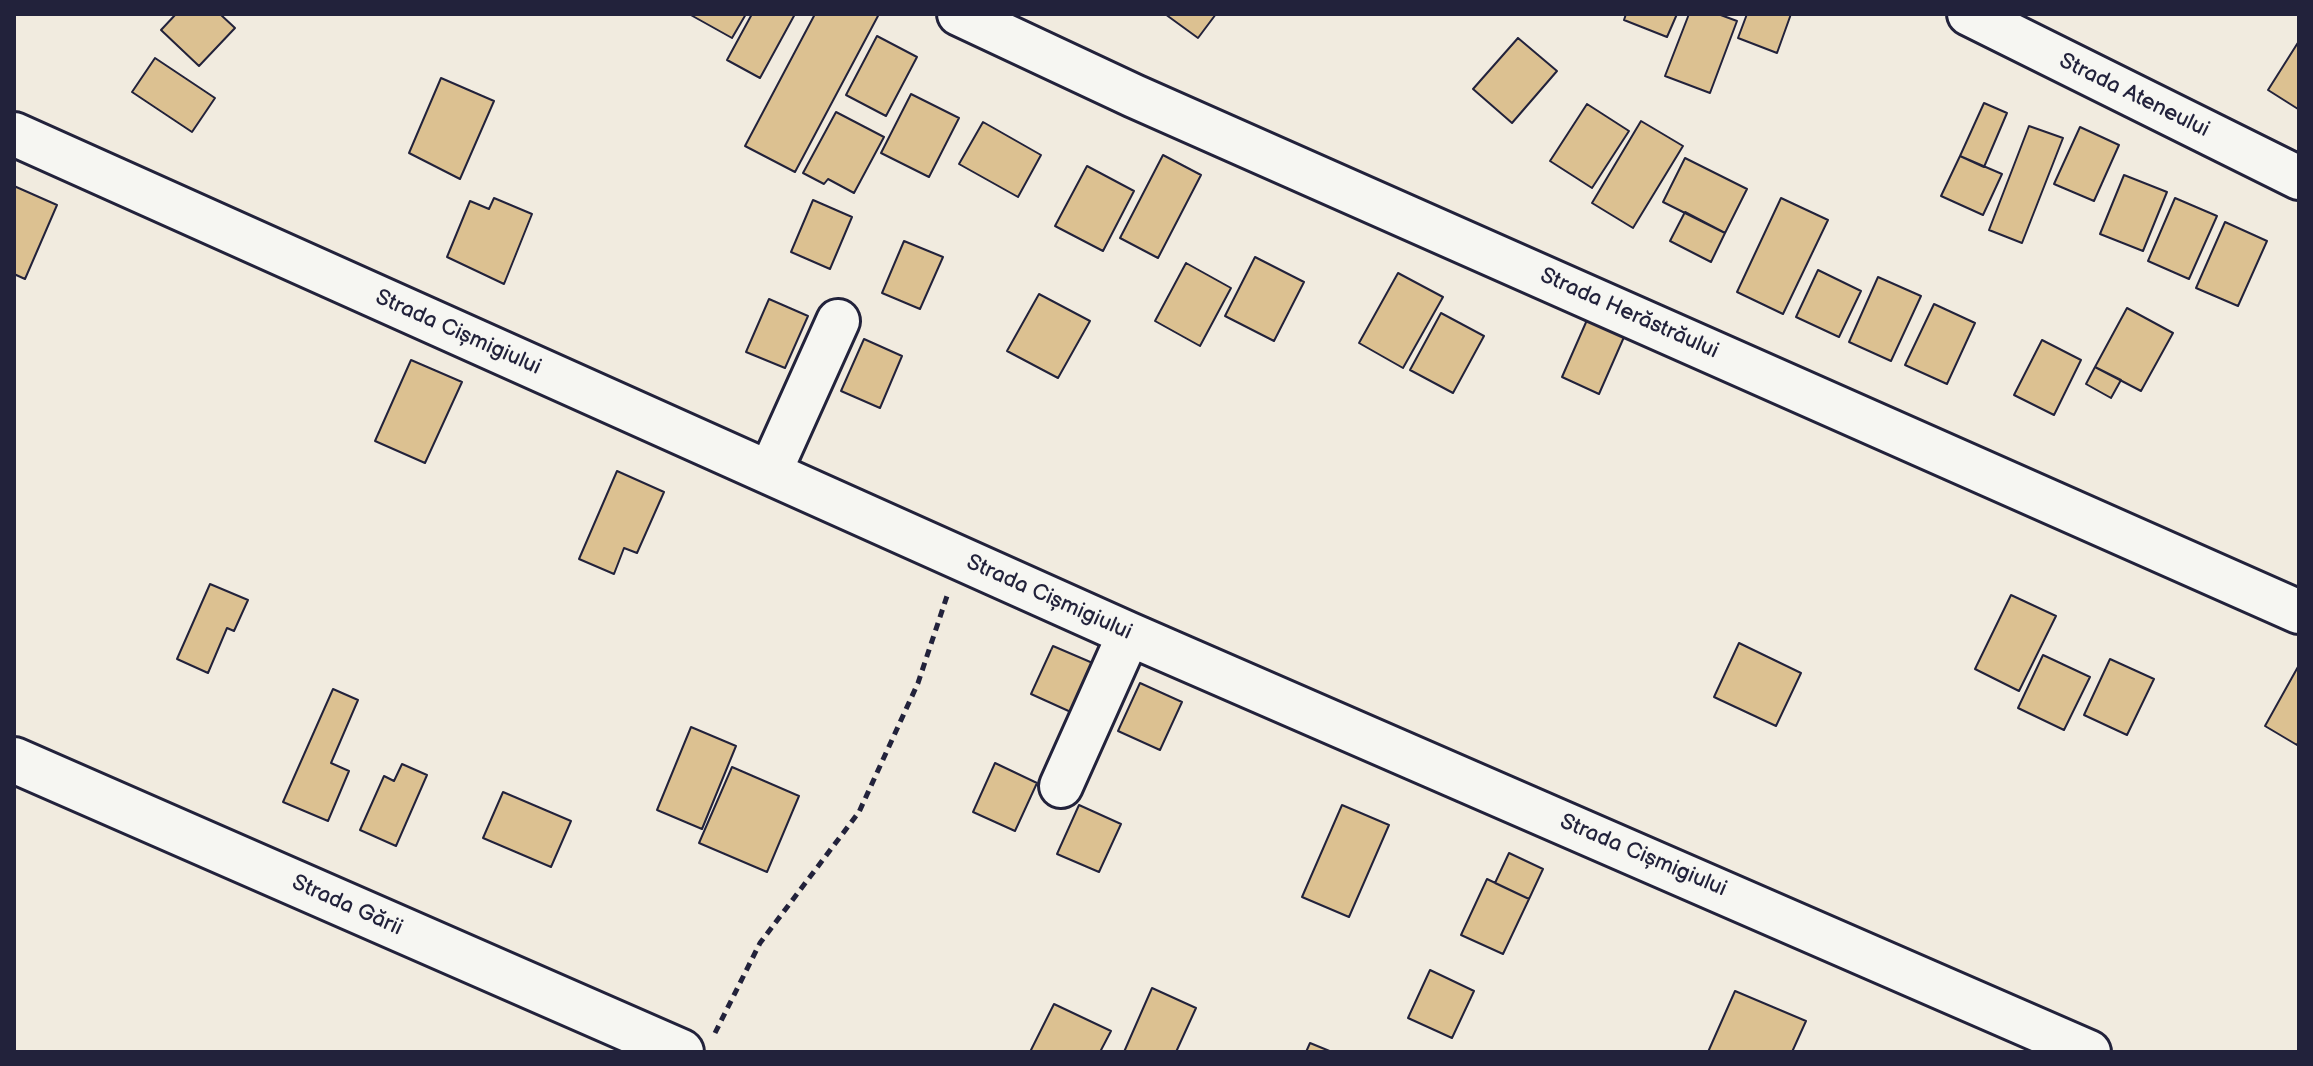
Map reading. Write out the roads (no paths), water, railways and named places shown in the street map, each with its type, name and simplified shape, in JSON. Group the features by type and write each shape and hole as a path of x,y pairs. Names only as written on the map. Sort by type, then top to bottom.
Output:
{"main road":[{"name":"Strada Gării","path":"14,760 696,1045"}],"street":[{"name":"Strada Herăstrăului","path":"959,14 1134,96 2299,612"},
{"name":"Strada Ateneului","path":"1969,14 2299,178"},
{"name":"Strada Cișmigiului","path":"14,134 1129,634 2089,1052"},
{"path":"770,472 838,321"},
{"path":"1061,786 1129,634"}]}
